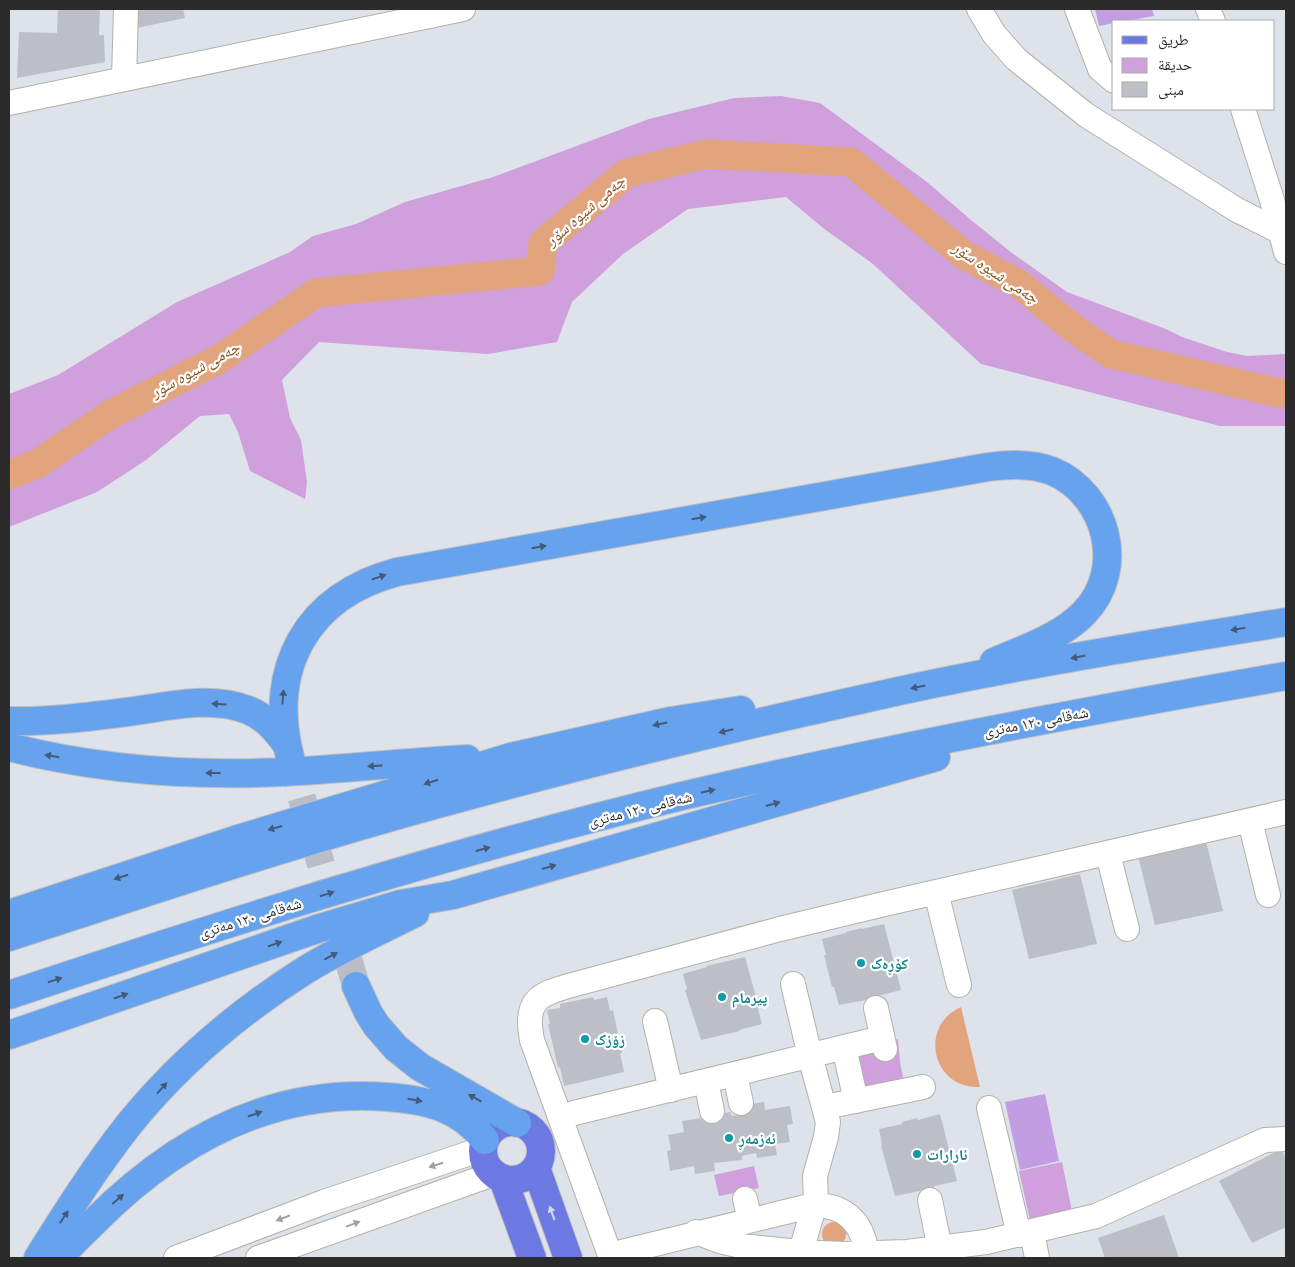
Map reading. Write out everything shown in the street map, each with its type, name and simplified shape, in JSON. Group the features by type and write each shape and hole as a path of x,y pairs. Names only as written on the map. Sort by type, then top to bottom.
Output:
{"highway":[{"path":"9,720 70,718 194,703 218,704 249,710 264,718 277,731 289,751 284,723 283,693 295,651 313,623 330,605 351,590 381,576 416,568 988,467 1028,465 1061,475 1088,497 1104,528 1107,562 1097,596 1083,614 1063,630 1040,642 949,681"},
{"path":"9,937 265,854 443,802 596,762 864,698 1114,650 1286,622"},
{"name":"شەقامی ١٢٠ مەتری","path":"9,996 194,934 414,868 680,797 873,753 1125,704 1286,676"},
{"path":"9,914 238,838 512,758 671,721 717,715 766,705 864,698"},
{"path":"9,1035 317,929 402,904 453,895 1125,704"},
{"path":"9,748 29,753 119,767 209,773 299,771 512,758"},
{"path":"38,1258 96,1169 131,1122 172,1078 210,1042 247,1011 308,969 453,895"},
{"path":"356,986 376,1025 385,1037 402,1053 420,1067 517,1123"},
{"path":"59,1258 108,1208 144,1176 206,1135 236,1121 276,1107 332,1097 370,1096 402,1098 431,1103 451,1110 472,1126 484,1144"}],"main road":[{"path":"498,1177 512,1181 521,1179 536,1168 541,1152 540,1144 537,1136 531,1129 517,1123 508,1122 500,1124 489,1133 484,1144 484,1162 498,1177 532,1258"},
{"path":"536,1168 568,1258"}],"street":[{"path":"124,79 126,9"},
{"path":"979,9 994,34 1016,59 1086,115 1284,239"},
{"path":"1077,9 1100,69 1112,79"},
{"path":"9,103 455,10"},
{"path":"1237,110 1279,199 1284,239"},
{"path":"867,1256 861,1230 854,1221 835,1207 814,1204 747,1209 696,1232 617,1255 532,1040 530,1012 535,1003 542,996 554,990 780,929 1286,812"},
{"path":"1250,821 1268,895"},
{"path":"1108,854 1126,929"},
{"path":"936,892 959,985"},
{"path":"794,984 810,1056 828,1122 828,1130 815,1176 814,1204 799,1255"},
{"path":"574,1113 844,1047 884,1044 876,1008"},
{"path":"655,1021 671,1090"},
{"path":"844,1047 856,1100"},
{"path":"735,1074 742,1103"},
{"path":"706,1081 712,1111"},
{"path":"825,1107 923,1087"},
{"path":"989,1108 1025,1234 1037,1258"},
{"path":"696,1232 720,1241 735,1250 760,1253 867,1256 995,1248 1025,1234 1096,1216 1265,1140 1286,1140"},
{"path":"176,1258 484,1144"},
{"path":"258,1258 498,1177"},
{"path":"930,1200 935,1252"}],"green space":[{"path":"781,96 820,103 927,182 1012,253 1067,292 1166,329 1182,337 1227,352 1247,356 1286,354 1286,426 1220,426 981,364 873,264 823,228 786,197 688,209 623,254 572,302 557,342 488,354 319,342 282,380 290,418 301,440 307,482 305,499 250,471 238,432 229,414 200,416 146,460 97,492 9,527 9,394 58,375 177,302 290,252 313,236 356,224 405,202 493,177 649,119 734,98"},
{"path":"898,1039 904,1082 858,1097 847,1050"},
{"path":"1062,1162 1072,1211 1030,1220 1019,1171"},
{"path":"754,1166 759,1188 719,1196 714,1175"}],"shaded area":[{"path":"1095,9 1152,9 1154,16 1131,20 1112,20 1112,23 1099,26"},
{"path":"961,1007 980,1087 964,1085 951,1078 942,1068 936,1055 935,1041 939,1028 948,1016"},
{"path":"1045,1094 1059,1161 1020,1170 1005,1102"},
{"path":"834,1222 839,1223 845,1229 845,1239 839,1245 834,1246 829,1245 823,1239 822,1234 823,1229 829,1223"}],"building":[{"path":"58,9 100,9 99,35 104,35 105,62 17,78 19,32 57,33"},
{"path":"132,9 183,9 185,18 136,28"},
{"path":"1206,841 1223,911 1155,925 1138,856"},
{"path":"1080,874 1097,944 1029,959 1012,890"},
{"name":"کۆڕەک","path":"884,924 901,990 878,996 878,998 839,1005 834,987 832,987 822,939 861,928"},
{"name":"پیرمام","path":"745,957 762,1024 701,1040 685,990 687,989 683,974 706,966"},
{"name":"زۆزک","path":"593,997 594,1000 607,997 610,1011 613,1010 624,1072 564,1086 548,1024 550,1024 547,1010 560,1008 560,1004"},
{"name":"ئەزمەڕ","path":"764,1102 765,1110 790,1106 793,1124 787,1125 790,1142 775,1144 777,1155 757,1158 756,1153 742,1156 742,1160 714,1163 715,1171 695,1174 694,1166 670,1171 667,1151 671,1150 668,1135 684,1132 682,1121 702,1118 702,1121 715,1119 714,1114 731,1112 731,1116 745,1114 743,1105"},
{"name":"ئارارات","path":"940,1114 957,1181 895,1196 881,1146 879,1129 902,1124 902,1122 917,1118 918,1120"},
{"path":"1281,1149 1286,1159 1286,1227 1252,1243 1219,1181"},
{"path":"1164,1215 1179,1258 1105,1258 1098,1238"}],"waterway":[{"name":"چەمی شیوە سۆر","path":"9,475 37,464 111,414 221,358 316,293 540,271 543,243 627,173 706,154 851,162 964,255 1019,284 1074,329 1111,354 1279,393 1286,392"}],"tunnel":[{"path":"290,757 356,986"}],"place":[{"name":"کۆڕەک","path":"861,963"},
{"name":"پیرمام","path":"722,997"},
{"name":"زۆزک","path":"585,1039"},
{"name":"ئەزمەڕ","path":"729,1138"},
{"name":"ئارارات","path":"917,1154"}]}
